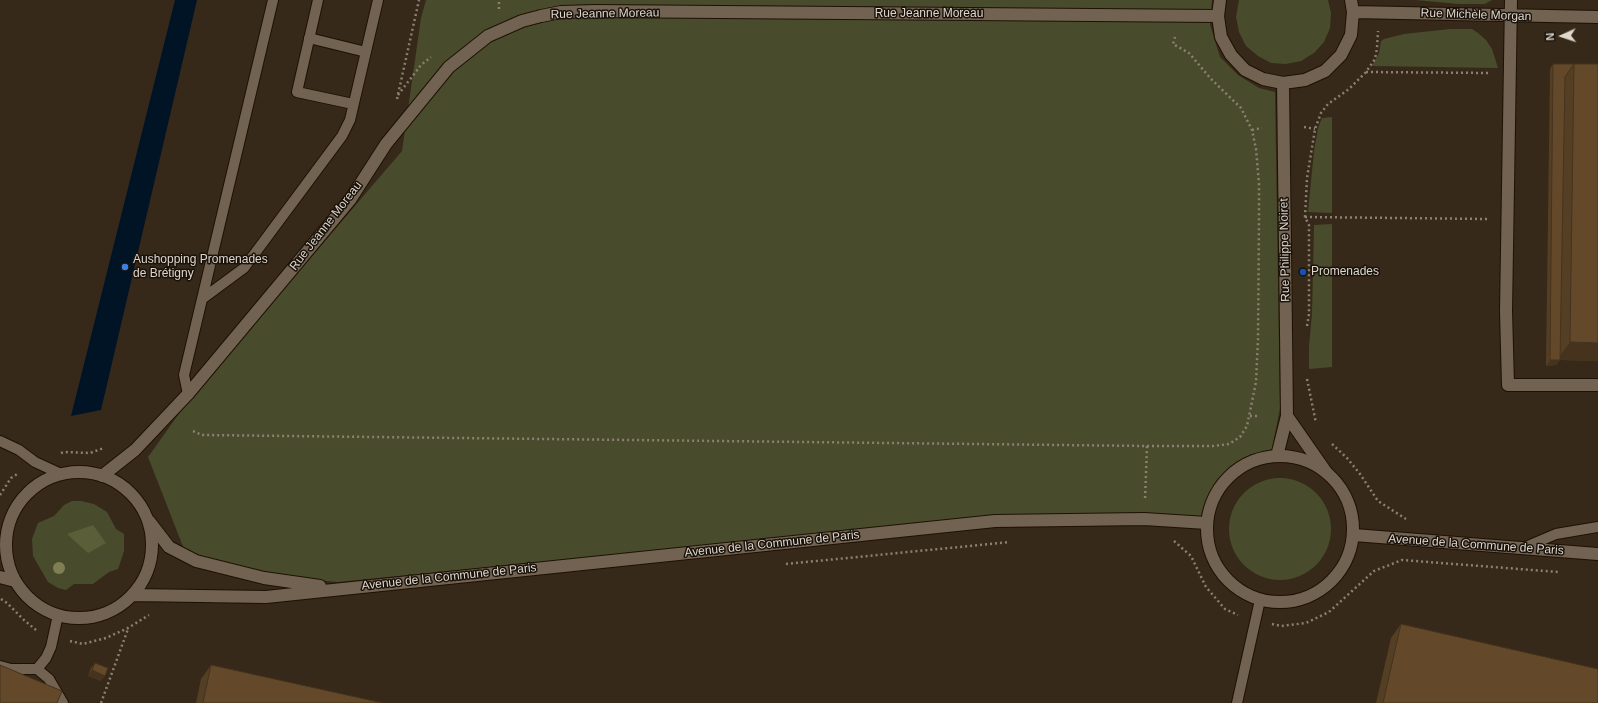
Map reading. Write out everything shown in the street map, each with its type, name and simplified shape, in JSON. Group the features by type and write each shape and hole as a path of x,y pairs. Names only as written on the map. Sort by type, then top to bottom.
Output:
{"street":[{"path":"1220,0 1218,16 1221,37 1230,55 1245,70 1263,79 1283,83 1305,80 1325,71 1341,55 1351,35 1353,12 1351,0"},
{"path":"1510,0 1506,312 1508,385 1598,386"},
{"name":"Rue Jeanne Moreau","path":"102,476 135,450 188,394 350,200 386,144 449,66 488,36 522,21 561,12 596,11 1218,16"},
{"name":"Rue Michèle Morgan","path":"1353,12 1598,17"},
{"name":"Rue Philippe Noiret","path":"1277,456 1288,416 1283,83"},
{"path":"1288,416 1326,472 1342,490 1352,512 1354,535 1349,557 1338,575 1322,590 1303,600 1281,603 1260,600 1237,589 1220,571 1209,548 1207,523 1212,503 1222,484 1238,470 1256,460 1277,456 1295,457 1311,462 1326,472"},
{"path":"82,472 102,476 121,485 136,500 147,518 152,538 151,558 144,578 133,595 115,609 93,617 70,618 48,612 29,599 15,581 8,564 5,546 7,528 14,511 26,494 42,482 61,474 82,472"},
{"path":"0,518 14,511"},
{"name":"Avenue de la Commune de Paris","path":"147,518 170,547 196,561 264,578 337,588"},
{"name":"Avenue de la Commune de Paris","path":"133,595 266,597 337,588 996,521 1144,519 1207,523"},
{"name":"Avenue de la Commune de Paris","path":"1354,535 1447,544 1598,554"},
{"path":"0,577 15,581"}],"lane":[{"path":"188,394 184,375 273,0"},
{"path":"318,0 297,92 353,104"},
{"path":"202,299 244,268 342,136 350,120 378,0"},
{"path":"309,38 366,52"},
{"path":"0,442 19,450 35,462 61,474"},
{"path":"1523,548 1556,534 1598,527"},
{"path":"1237,703 1260,600"},
{"path":"37,669 46,658 54,637 58,615"},
{"path":"0,666 11,669 37,669 49,679 63,703"}],"path":[{"path":"396,103 419,0"},
{"path":"1305,332 1309,314 1310,225 1305,217 1307,178 1315,129 1321,114 1328,104 1349,89 1375,59 1377,48 1378,13"},
{"path":"192,431 202,435 1147,446 1213,446 1229,444 1240,437 1247,426 1256,382 1258,339 1259,184 1256,149 1252,130 1241,108 1211,79 1189,53 1173,44 1175,37"},
{"path":"1365,72 1499,73"},
{"path":"1304,127 1315,129"},
{"path":"1252,130 1262,128"},
{"path":"1300,217 1508,219"},
{"path":"1307,377 1309,392 1318,427"},
{"path":"1250,416 1260,416"},
{"path":"1327,440 1351,463 1378,501 1407,520"},
{"path":"1145,506 1147,446"},
{"path":"1168,539 1175,541 1191,556 1206,587 1225,610 1255,621 1281,626 1306,624 1329,612 1354,591 1374,571 1402,560 1558,572"},
{"path":"786,564 1016,541"},
{"path":"0,598 7,602 24,620 40,633 83,644 106,638 155,613"},
{"path":"101,703 128,628"}],"green space":[{"path":"426,0 1212,0 1210,25 1220,57 1238,75 1259,88 1275,92 1280,408 1272,449 1239,461 1216,483 1202,518 996,515 743,542 338,582 266,575 208,559 184,549 148,457 183,408 210,375 402,151 421,18"},
{"path":"1239,0 1328,0 1331,13 1330,28 1324,42 1314,53 1301,61 1286,64 1271,63 1258,56 1246,46 1239,32 1236,17"},
{"path":"1416,0 1492,0 1485,4 1458,4"},
{"path":"1450,29 1472,29 1478,33 1486,40 1492,49 1498,68 1372,66 1379,53 1381,41 1384,39 1404,34"},
{"path":"1332,117 1332,213 1308,212 1314,151 1318,128 1322,118"},
{"path":"1332,224 1332,367 1309,369 1314,225"},
{"path":"1280,478 1299,482 1316,493 1327,510 1331,529 1327,548 1316,565 1299,576 1280,580 1261,576 1244,565 1233,548 1229,529 1233,510 1244,493 1261,482"},
{"path":"72,501 81,501 94,504 107,512 116,529 124,534 124,551 118,569 109,572 93,584 74,584 66,590 58,588 48,582 33,556 32,539 38,523 54,516 64,505"},
{"path":"93,525 106,543 88,553 67,534"}],"water":[{"path":"175,0 197,0 101,410 71,416"}],"building":[{"path":"1553,64 1574,64 1565,77 1560,360 1550,360"},
{"path":"1574,64 1598,64 1598,343 1570,342"},
{"path":"1401,624 1598,669 1598,703 1383,703"},
{"path":"95,663 108,668 105,676 92,670"},
{"path":"0,665 62,691 57,703 0,703"},
{"path":"211,665 383,703 203,703"}],"place":[{"name":"Aushopping Promenades de Brétigny","path":"125,267"},
{"name":"Promenades","path":"1303,272"}]}
